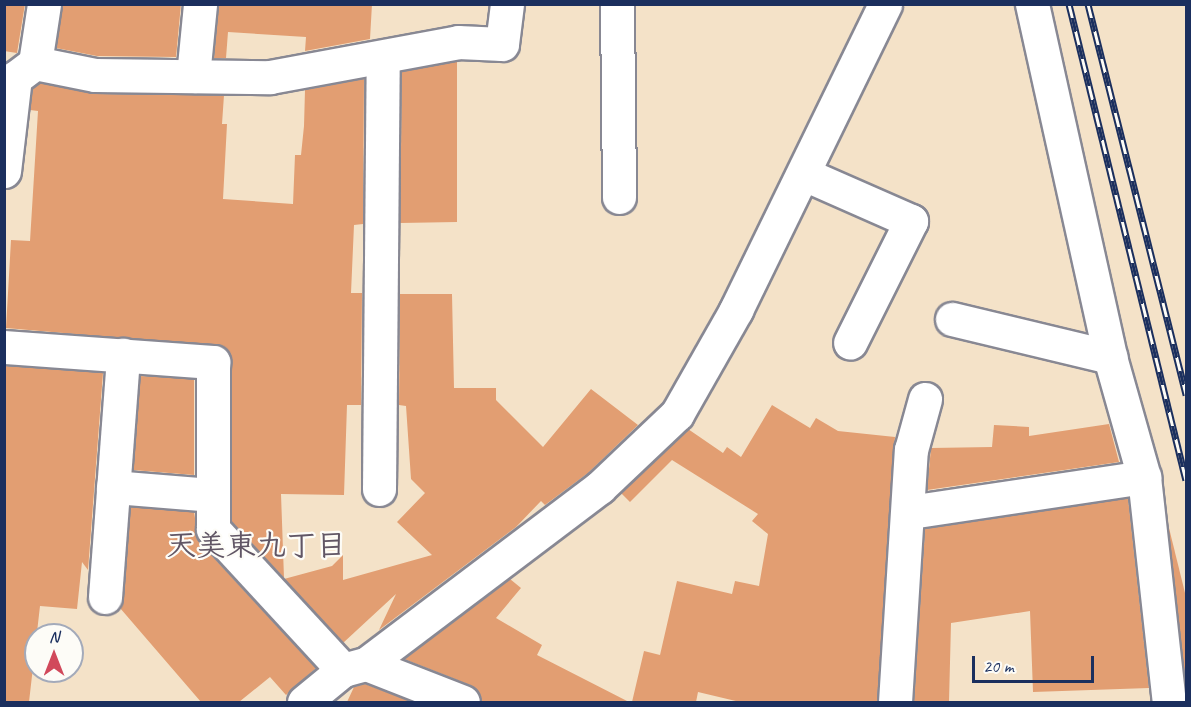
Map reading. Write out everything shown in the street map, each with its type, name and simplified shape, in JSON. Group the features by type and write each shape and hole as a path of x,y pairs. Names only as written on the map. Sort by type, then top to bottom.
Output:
{"street":[{"path":"4,171 15,78 35,63 44,4"},
{"path":"193,76 200,4"},
{"path":"35,63 95,75 270,77 383,58 458,42 502,44 507,4"},
{"path":"617,4 619,197"},
{"path":"304,702 600,487 677,414 736,310 885,4"},
{"path":"1032,4 1110,357 1144,477 1169,702"},
{"path":"379,489 383,58"},
{"path":"804,174 911,221 849,343"},
{"path":"951,319 1110,357"},
{"path":"4,346 213,362 213,530 354,667 463,702"},
{"path":"105,597 123,355"},
{"path":"895,702 910,512 911,450 925,399"},
{"path":"910,512 1144,477"},
{"path":"113,487 213,495"}],"building":[{"path":"4,4 25,4 17,53 4,51"},
{"path":"62,4 181,4 176,57 97,56 56,48"},
{"path":"219,4 372,4 370,39 305,51 306,37 228,32 226,58 214,58"},
{"path":"457,61 457,222 400,223 402,72"},
{"path":"364,79 363,224 354,225 351,293 362,293 361,405 347,405 344,495 281,494 284,578 232,522 232,362 224,347 6,328 11,240 30,241 38,111 30,110 33,88 40,83 95,94 224,95 222,124 227,124 223,199 293,204 295,155 301,155 305,90"},
{"path":"400,294 452,294 454,388 496,388 496,400 543,447 591,389 638,425 588,473 545,505 541,501 516,527 379,630 396,594 343,643 284,579 332,566 343,555 343,580 432,555 397,522 425,493 411,479 406,406 399,405"},
{"path":"6,366 103,373 88,570 82,562 77,609 40,606 38,623 24,623 24,683 31,683 29,702 4,702"},
{"path":"140,376 194,379 194,475 133,470"},
{"path":"772,405 810,428 816,418 838,431 895,437 877,702 740,702 698,692 696,702 632,702 644,651 660,655 677,581 732,594 735,581 759,586 768,534 752,521 758,514 672,460 630,502 621,493 688,429 723,453 727,447 741,457"},
{"path":"1109,424 1119,462 927,490 931,448 992,447 994,425 1029,427 1029,436"},
{"path":"1128,498 1149,688 1033,692 1030,611 951,623 949,702 914,702 925,529"},
{"path":"130,507 194,512 199,542 316,668 286,695 270,677 239,702 201,702 120,608"},
{"path":"1168,524 1186,597 1186,686"},
{"path":"510,579 521,588 496,618 542,645 537,655 629,702 481,702 478,691 470,685 404,659"},
{"path":"365,684 413,702 347,702 354,687"}],"railway":[{"path":"1069,4 1186,480"},
{"path":"1088,4 1186,395"}],"district":[{"name":"天美東九丁目","path":"256,545"}]}
